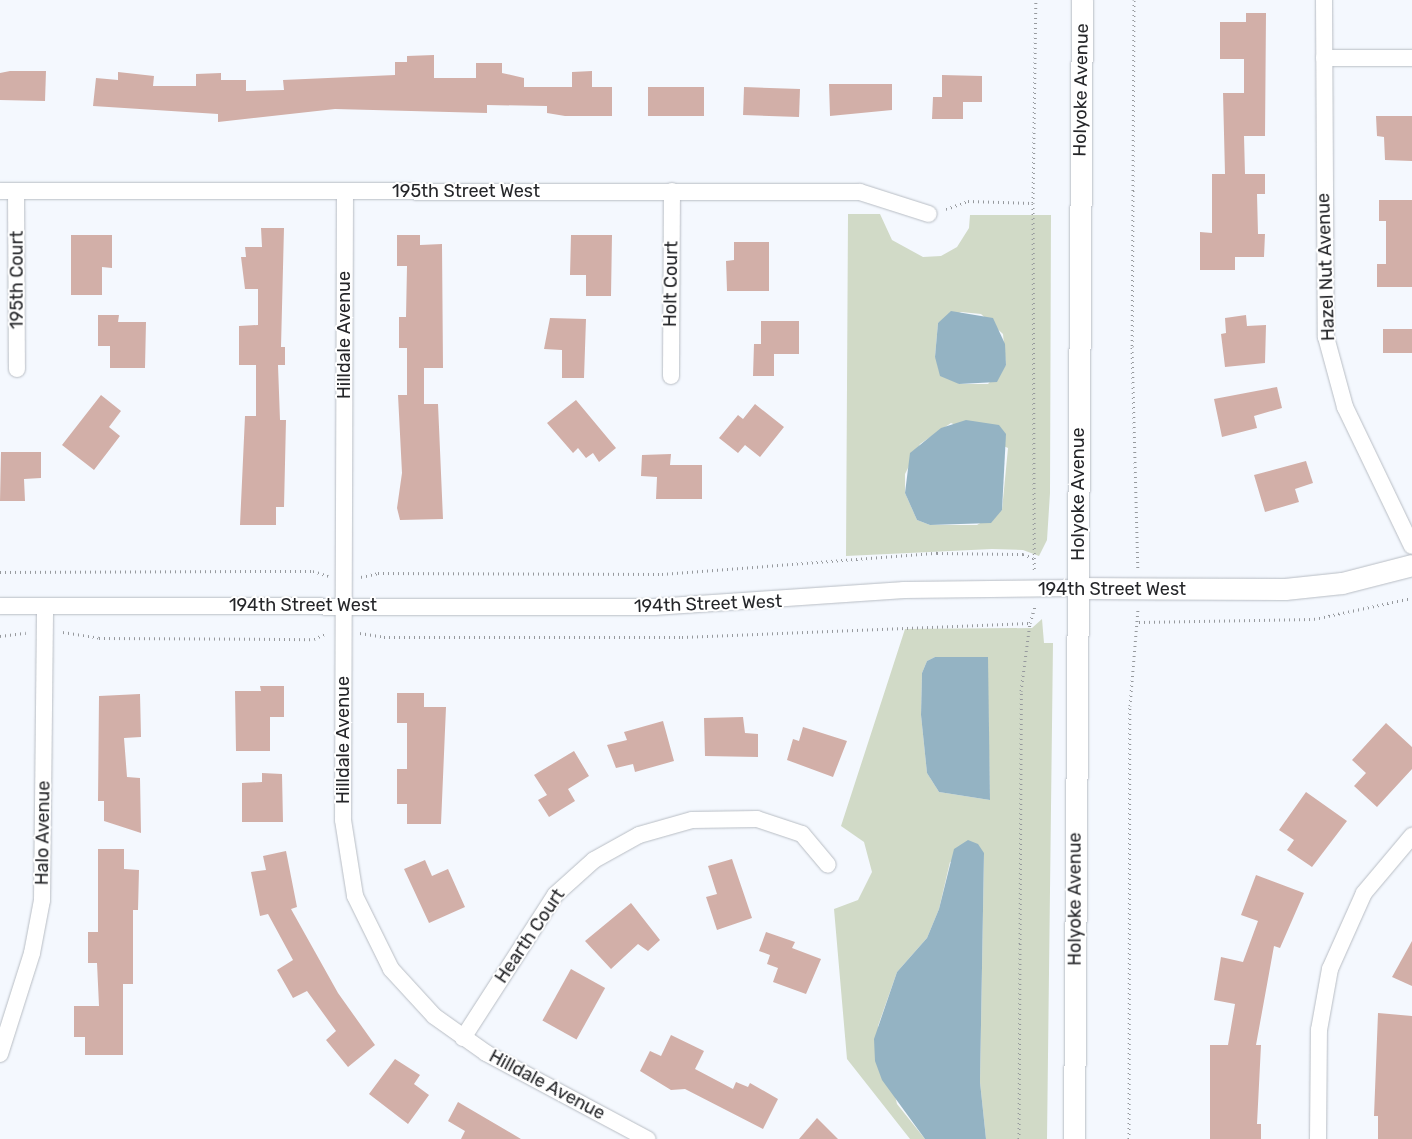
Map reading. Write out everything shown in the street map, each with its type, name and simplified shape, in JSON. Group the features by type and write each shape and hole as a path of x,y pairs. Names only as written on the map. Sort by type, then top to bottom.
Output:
{"street":[{"name":"Holyoke Avenue","path":"1074,1139 1082,0"},
{"name":"Hazel Nut Avenue","path":"1324,0 1326,337 1345,407 1412,546"},
{"path":"1324,58 1412,58"},
{"name":"195th Street West","path":"0,191 860,192 929,214"},
{"name":"195th Court","path":"16,191 17,369"},
{"name":"Hilldale Avenue","path":"345,191 343,820 354,896 370,932 401,982 463,1038 647,1139"},
{"name":"Holt Court","path":"670,376 672,191"},
{"name":"194th Street West","path":"0,606 343,605 654,607 904,590 1077,588 1285,589 1342,583 1412,565"},
{"name":"Halo Avenue","path":"0,1054 32,953 42,900 45,606"},
{"name":"Hearth Court","path":"463,1038 555,895 594,860 633,838 692,820 757,819 802,834 828,865"},
{"path":"1318,1139 1318,1030 1330,969 1364,894 1412,836"}],"path":[{"path":"0,572 313,571 343,576 662,574 936,553 1023,554 1033,558 1033,203 1036,0"},
{"path":"929,214 968,201 1033,203"},
{"path":"1139,622 1314,619 1412,598"},
{"path":"1019,1139 1021,691 1030,623 1035,618"},
{"path":"0,636 45,632 99,638 314,639 320,634 343,633 384,637 607,639 1030,623"}],"green space":[{"path":"848,214 880,214 892,240 923,257 941,256 957,247 969,228 970,215 1051,215 1050,493 1047,540 1039,556 1023,550 992,549 846,556","holes":["961,312 981,314 1003,334 1006,365 988,384 959,384 935,357 938,323","951,423 1008,448 1002,510 977,525 930,525 917,520 905,493 905,474 920,444"]},
{"path":"1042,619 1044,643 1053,643 1047,1139 986,1139 980,1082 984,853 950,862 939,909 927,938 897,972 878,1026 897,1104 925,1139 910,1139 847,1059 834,909 858,900 872,872 864,842 841,826 905,629 1032,628","holes":["935,657 987,657 990,800 939,792 927,773 921,715 922,673 927,661"]}],"water":[{"path":"951,311 993,318 1005,344 1006,365 997,382 959,384 940,376 935,357 938,323"},
{"path":"966,420 999,425 1006,434 1002,510 991,523 930,525 917,520 905,493 910,453 941,428"},
{"path":"935,657 988,657 990,800 939,792 927,773 921,715 922,673 927,661"},
{"path":"968,840 978,844 984,853 980,1082 986,1139 925,1139 882,1080 875,1061 874,1039 897,972 927,938 939,909 954,849"}],"building":[{"path":"1246,13 1266,13 1265,136 1244,136 1245,174 1265,174 1265,194 1257,194 1258,234 1265,234 1264,257 1235,257 1235,270 1200,270 1200,232 1212,233 1212,174 1225,174 1223,93 1244,93 1244,59 1220,59 1220,22 1246,22"},
{"path":"434,55 434,78 476,78 476,63 502,63 502,73 524,78 524,87 572,87 572,72 592,71 592,87 612,87 612,116 565,116 547,113 547,106 487,105 487,113 335,109 218,122 218,114 93,106 96,78 118,80 118,72 154,76 153,86 196,86 196,74 221,73 221,80 246,80 246,91 284,90 283,80 395,75 395,62 407,62 407,56"},
{"path":"10,71 46,71 45,101 0,100 0,73"},
{"path":"942,75 982,76 982,102 963,102 963,119 932,119 933,97 942,97"},
{"path":"829,84 892,84 892,110 830,116"},
{"path":"648,87 704,87 704,116 648,116"},
{"path":"744,87 800,89 799,117 743,115"},
{"path":"1376,116 1412,116 1412,161 1385,160 1384,137 1377,136"},
{"path":"1379,200 1412,200 1412,287 1377,287 1377,264 1386,264 1386,221 1379,221"},
{"path":"261,228 284,228 281,347 285,347 285,365 278,365 280,420 286,420 284,507 276,507 276,525 240,525 245,416 256,416 256,365 239,365 239,326 258,325 258,289 245,289 241,257 246,257 245,247 262,247"},
{"path":"71,235 112,235 112,268 102,267 102,295 71,295"},
{"path":"397,235 420,235 420,245 442,244 443,368 424,368 424,404 438,404 443,519 400,520 397,508 402,473 398,395 407,395 407,348 399,348 399,317 406,317 407,266 397,266"},
{"path":"571,235 612,235 611,296 586,296 586,275 570,275"},
{"path":"734,242 769,242 769,291 727,291 726,261 734,260"},
{"path":"98,315 119,315 118,322 146,322 145,368 110,368 110,346 98,346"},
{"path":"1246,315 1247,326 1266,325 1265,363 1225,367 1221,334 1226,333 1225,318"},
{"path":"550,318 586,319 584,378 562,378 562,350 544,349"},
{"path":"761,321 799,321 799,354 774,354 774,376 753,376 754,344 761,344"},
{"path":"1383,329 1412,329 1412,353 1383,353"},
{"path":"1277,387 1282,408 1254,416 1257,428 1222,437 1214,399"},
{"path":"101,395 121,411 109,427 120,436 94,470 62,445"},
{"path":"576,400 616,448 599,462 593,453 586,458 578,448 573,453 547,423"},
{"path":"755,404 784,427 760,457 745,445 738,453 719,438 738,415 743,419"},
{"path":"1,452 41,452 41,478 24,479 25,501 0,501"},
{"path":"671,454 670,465 702,465 702,499 656,499 657,477 641,476 642,455"},
{"path":"1306,461 1313,483 1295,489 1299,502 1265,512 1254,475"},
{"path":"260,686 284,686 284,717 270,717 270,751 236,751 235,691 261,691"},
{"path":"397,693 424,693 424,707 446,707 441,824 407,824 407,804 397,804 397,769 407,769 407,723 397,723"},
{"path":"140,694 141,737 124,738 127,777 140,778 141,833 104,821 104,801 98,801 99,696"},
{"path":"743,717 745,733 758,734 758,757 705,756 704,718"},
{"path":"663,721 674,761 635,772 633,764 616,768 607,745 627,740 624,732"},
{"path":"1386,723 1412,747 1412,769 1377,807 1354,786 1366,773 1352,760"},
{"path":"803,727 847,741 833,777 787,760 793,739 799,741"},
{"path":"574,751 589,776 568,789 575,801 549,817 538,800 547,795 534,775"},
{"path":"262,773 282,774 283,822 242,822 242,783 262,782"},
{"path":"1306,792 1347,821 1312,867 1287,850 1294,840 1279,830"},
{"path":"98,849 124,849 124,869 139,870 138,910 133,910 133,984 123,984 123,1055 85,1055 85,1037 74,1037 74,1006 99,1006 97,963 88,963 88,932 98,932"},
{"path":"286,851 297,907 291,909 338,993 375,1045 348,1067 326,1040 336,1031 307,991 293,998 277,970 293,960 268,914 260,916 251,872 266,870 263,856"},
{"path":"732,859 752,918 717,930 706,897 717,894 708,866"},
{"path":"425,860 432,876 448,869 465,907 429,923 404,869"},
{"path":"1256,875 1304,893 1280,948 1274,946 1256,1045 1261,1045 1257,1124 1261,1124 1261,1139 1210,1139 1210,1045 1228,1045 1235,1004 1214,1000 1221,957 1243,962 1258,921 1241,915"},
{"path":"631,903 660,940 648,951 638,944 611,969 585,941"},
{"path":"766,932 795,942 792,948 821,959 806,994 773,982 778,968 767,964 770,955 759,951"},
{"path":"1412,941 1412,986 1392,977"},
{"path":"571,969 605,988 577,1040 542,1021"},
{"path":"1378,1013 1412,1016 1412,1139 1378,1139 1378,1116 1374,1116"},
{"path":"671,1035 704,1051 695,1069 733,1089 736,1082 748,1087 750,1083 778,1099 763,1129 685,1089 671,1090 640,1071 650,1051 661,1056"},
{"path":"395,1059 420,1075 414,1084 429,1095 408,1124 369,1094"},
{"path":"458,1102 521,1139 461,1139 465,1131 448,1121"},
{"path":"817,1118 838,1139 799,1139"}]}
